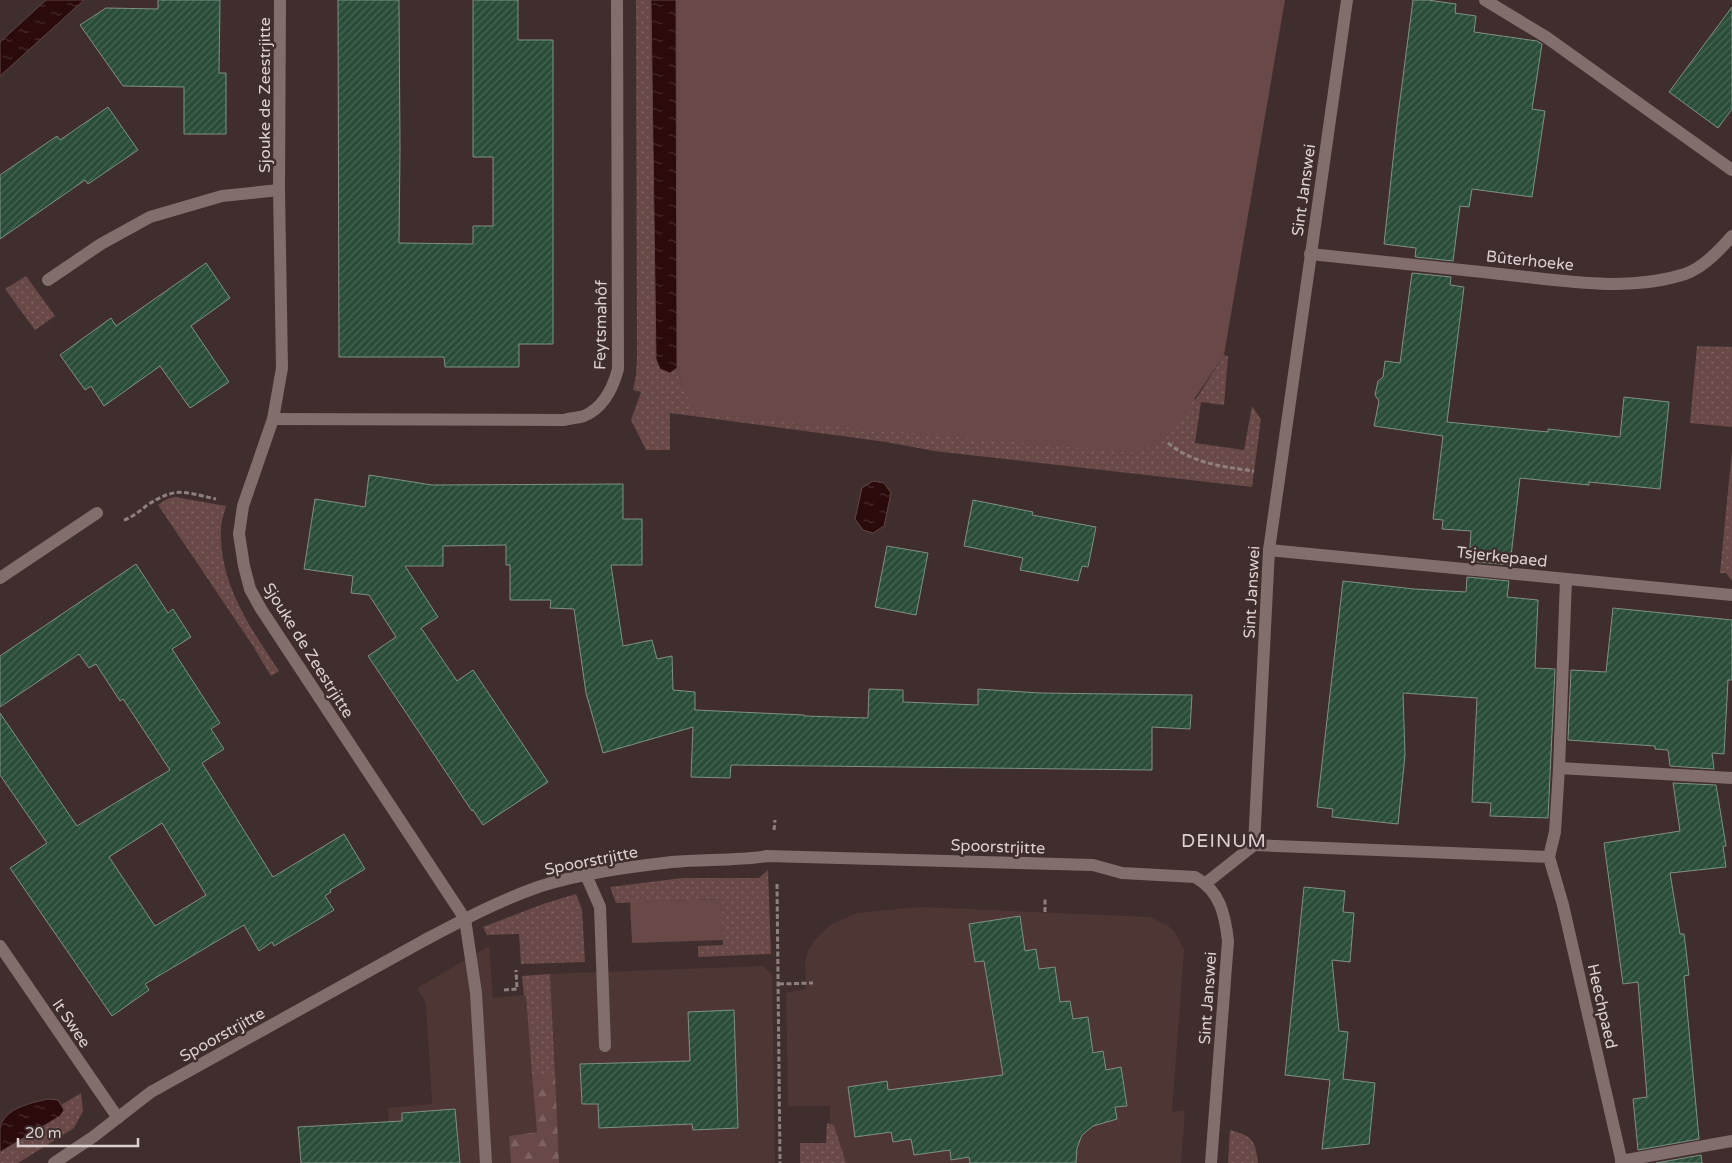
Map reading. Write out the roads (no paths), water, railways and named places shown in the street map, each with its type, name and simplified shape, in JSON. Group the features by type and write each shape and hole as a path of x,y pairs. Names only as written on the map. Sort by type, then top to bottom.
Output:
{"street":[{"name":"Sjouke de Zeestrjitte","path":"280,0 279,190 282,368 273,419 243,506 239,534 244,566 250,589 261,609 465,918"},
{"name":"Feytsmahôf","path":"273,419 564,420 584,416 605,399 613,385 618,369 617,0"},
{"name":"Sint Janswei","path":"1254,844 1269,550 1347,0"},
{"path":"1485,0 1546,37 1732,170"},
{"name":"Sjouke de Zeestrjitte","path":"48,280 101,244 150,217 222,196 279,190"},
{"name":"Bûterhoeke","path":"1310,254 1618,284 1654,282 1688,273 1716,254 1732,236"},
{"path":"0,578 97,513"},
{"name":"Tsjerkepaed","path":"1269,550 1732,595"},
{"name":"Heechpaed","path":"1566,579 1560,768 1555,832 1549,857 1563,905 1622,1162"},
{"path":"1560,768 1732,778"},
{"path":"1206,883 1254,844 1549,857"},
{"name":"Spoorstrjitte","path":"54,1163 69,1154 152,1092 465,918 542,886 586,875 622,868 674,862 744,860 768,856 1092,865 1122,873 1195,877 1206,883"},
{"path":"586,875 600,907 604,1046"},
{"name":"Sint Janswei","path":"1206,883 1215,894 1222,910 1228,941 1211,1163"},
{"path":"465,918 476,993 486,1163"},
{"name":"It Swee","path":"0,946 118,1118"},
{"path":"1622,1162 1732,1141"}],"water":[{"path":"46,0 84,0 0,76 0,42"},
{"path":"651,0 676,0 677,368 670,373 660,369 656,359"},
{"path":"873,481 884,483 891,493 884,526 873,533 863,530 855,519 862,488"},
{"path":"48,1099 58,1100 64,1110 60,1116 0,1152 0,1128 7,1116 19,1107"}],"district":[{"name":"DEINUM","path":"1224,840"}]}
